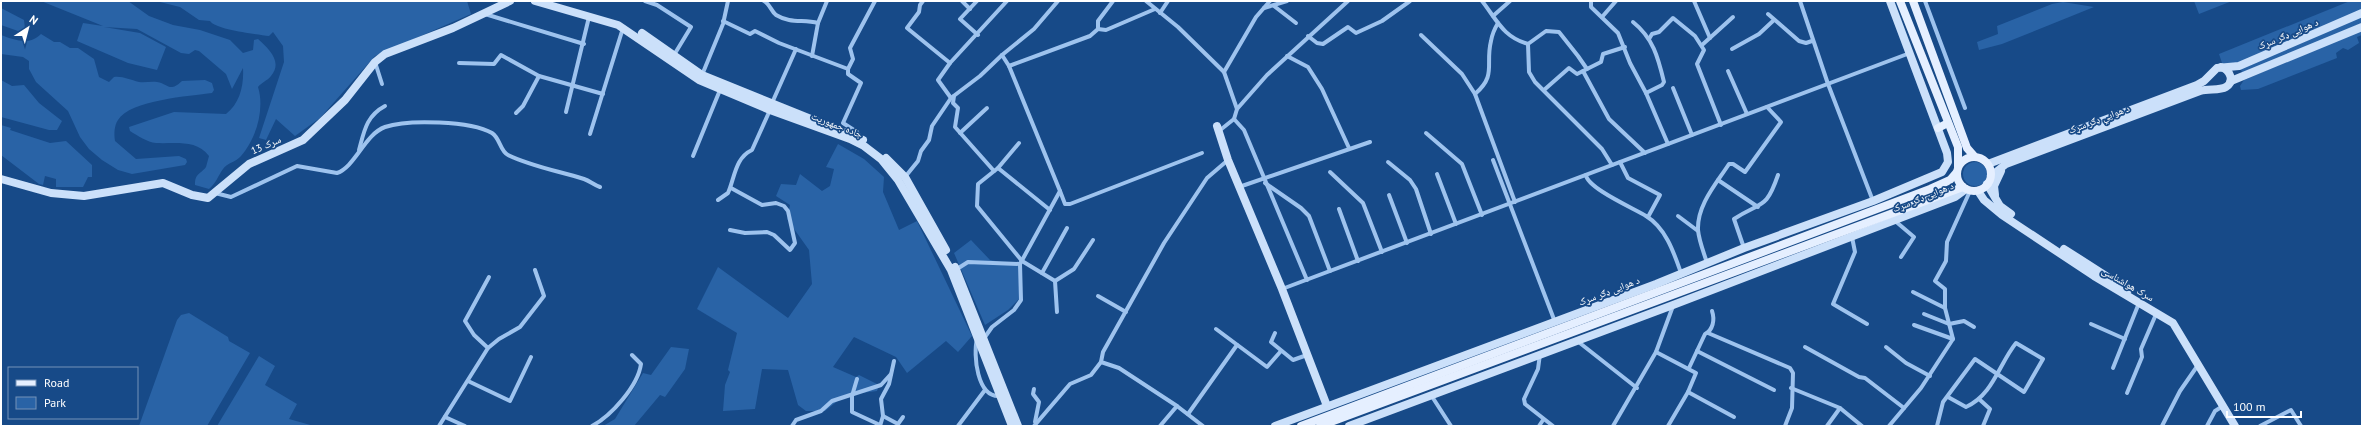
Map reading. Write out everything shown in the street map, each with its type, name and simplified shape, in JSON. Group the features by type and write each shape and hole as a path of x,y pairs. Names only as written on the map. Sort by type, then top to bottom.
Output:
{"main road":[{"name":"سرک 13","path":"1,179 51,193 84,196 163,183 199,197 208,198 249,164 303,140 344,100 375,62 385,54 453,28 480,13 510,1"},
{"name":"جاده جمهوریت","path":"535,1 622,22 674,55 702,75 771,107 850,139 864,146 881,159 898,180 951,270 1018,426"},
{"name":"جاده جمهوریت","path":"552,1 623,28 699,80 720,90 862,139 887,158 905,177 957,269 1000,396 1012,426"},
{"path":"1890,1 1938,128 1948,123"},
{"name":"د هوایی ډګر سړک","path":"1900,1 1958,147 1957,170"},
{"path":"1320,426 1969,189 1987,184 1991,176 1988,164 1982,159 1974,156 1967,148 1913,1"},
{"name":"د هوایی ډګر سړک","path":"2221,67 2239,66 2362,13"},
{"path":"2231,81 2228,70 2221,67 2211,72 2211,83 2217,88 2224,88 2231,81 2362,27"},
{"name":"د هوايي ډګر سړک","path":"1988,164 2197,85 2204,81 2211,72"},
{"name":"د هوايي ډګر سړک","path":"1991,176 2006,164 2200,91 2217,88"},
{"name":"د هوایی ډګر سړک","path":"1275,426 1682,274 1744,248 1873,201 1934,176 1946,167 1947,154 1938,128"},
{"path":"1218,129 1228,160 1282,289 1306,355 1327,406"},
{"path":"1301,426 1930,190 1950,180 1964,159 1974,156"},
{"path":"1996,200 1994,186 2000,172 2006,166 2028,156"},
{"path":"1957,170 1969,189"},
{"path":"1987,184 1996,200 2006,211 2143,300 2143,304"},
{"name":"د هوایی ډګر سړک","path":"1349,426 1576,340 1673,306 1955,197 1969,189"},
{"name":"سرک هواشناسی","path":"1969,189 2002,215 2094,276 2173,322 2235,426"}],"street":[{"path":"646,1 656,5 692,27 674,55"},
{"path":"702,75 723,21 728,1"},
{"path":"764,1 774,14 784,19 796,22 802,20 818,23"},
{"path":"812,56 818,23 827,1"},
{"path":"862,139 857,132 843,123 861,83 848,74 848,69 853,59 850,48 875,1"},
{"path":"915,1 920,5"},
{"path":"923,1 920,5 919,12 907,28 950,63"},
{"path":"962,1 970,9"},
{"path":"977,1 960,19 978,35"},
{"path":"994,171 960,133 955,124 958,108 953,103 952,97 938,80 950,63 978,35 1007,1"},
{"path":"905,177 918,161 921,151 929,140 932,126 952,97 980,76 1002,55 1034,29 1058,1"},
{"path":"1098,29 1098,21 1113,1"},
{"path":"1146,1 1224,72 1237,109"},
{"path":"1160,13 1168,1"},
{"path":"1224,72 1248,30 1270,1"},
{"path":"1264,8 1287,1"},
{"path":"1218,129 1234,119 1237,109 1287,56 1348,1"},
{"path":"1308,36 1317,43 1323,44 1348,27 1356,33 1382,21 1410,1"},
{"path":"1482,1 1514,40 1528,44"},
{"path":"1493,16 1510,1"},
{"path":"1592,1 1591,7 1618,33 1625,47 1630,63 1646,93 1668,144"},
{"path":"1602,17 1616,1"},
{"path":"1694,1 1710,38"},
{"path":"1800,1 1812,41 1873,201"},
{"path":"1925,1 1965,108"},
{"path":"1274,6 1296,23"},
{"path":"1009,66 1090,36 1098,29 1106,30 1155,9"},
{"path":"480,13 584,44"},
{"path":"566,112 584,44 589,14"},
{"path":"1768,14 1799,41 1806,44 1812,41"},
{"path":"1702,45 1732,17"},
{"path":"1649,39 1652,34 1659,32 1673,18 1702,45 1704,50 1697,64 1721,125"},
{"path":"1732,49 1760,34 1774,20"},
{"path":"723,21 750,34 756,30 779,44 848,69"},
{"path":"1475,94 1485,85 1489,77 1491,40 1498,22"},
{"path":"1633,22 1646,32 1658,56 1664,82 1662,85 1646,93"},
{"path":"590,134 623,28"},
{"path":"1528,44 1546,31 1559,32 1578,56 1609,119 1645,153"},
{"path":"1421,35 1462,74 1475,94 1515,202"},
{"path":"1528,44 1529,72 1535,82 1602,149 1612,165"},
{"path":"1544,90 1569,68 1578,74 1601,62 1603,54 1625,47"},
{"path":"718,200 728,193 731,188 732,179 743,154 752,150 771,107 784,72 796,49"},
{"path":"1282,289 1910,53"},
{"path":"459,63 494,64 501,55 539,76 602,94"},
{"path":"1002,55 1009,66 1065,204 1070,204 1202,153"},
{"path":"1287,56 1308,67 1322,89 1349,148"},
{"path":"375,62 382,84"},
{"path":"1728,71 1747,114"},
{"path":"516,113 523,106 539,76"},
{"path":"1673,88 1692,135"},
{"path":"693,156 720,90"},
{"path":"359,151 364,128 373,115 385,106"},
{"path":"1707,263 1698,231 1699,216 1702,206 1730,164 1745,172 1782,122 1767,107"},
{"path":"960,133 987,108"},
{"path":"1234,119 1244,130 1264,181 1292,241 1307,280"},
{"path":"214,192 231,196 297,166 337,173 385,127 411,122 462,124 492,133 506,154 539,167 586,180 600,187"},
{"path":"1426,133 1462,164 1482,215"},
{"path":"1239,187 1264,181 1349,148 1370,142"},
{"path":"1019,143 998,168 978,184 977,206 1021,262 1055,281"},
{"path":"1034,426 1042,414 1052,407 1070,384 1091,375 1101,362 1103,352 1154,259 1207,178 1228,160"},
{"path":"1493,160 1555,322"},
{"path":"1388,162 1410,180 1416,189 1431,234"},
{"path":"1620,162 1628,178 1660,195 1648,217"},
{"path":"998,168 1050,210"},
{"path":"1330,172 1364,203 1382,252"},
{"path":"1437,174 1456,224"},
{"path":"1586,175 1590,182 1602,192 1648,217 1671,245 1682,274"},
{"path":"1744,248 1734,218 1763,205 1772,193 1778,175"},
{"path":"1718,180 1758,207"},
{"path":"1264,181 1301,208 1309,216 1330,271"},
{"path":"730,230 745,233 767,232 774,235 790,250 795,243 788,211 784,206 776,203 762,205 731,188"},
{"path":"1889,426 1930,376 1953,339 1946,308 1944,289 1935,281 1946,261 1947,242 1969,189"},
{"path":"1000,396 992,396 985,390 975,352 981,337 1014,310 1021,300 1021,262 1060,192"},
{"path":"1389,196 1407,242"},
{"path":"1339,209 1358,261"},
{"path":"1678,216 1698,231"},
{"path":"1894,220 1914,237 1901,257"},
{"path":"1042,273 1067,228"},
{"path":"1852,236 1855,252 1833,304 1867,324"},
{"path":"1055,281 1074,269 1093,240"},
{"path":"957,269 968,262 1021,262"},
{"path":"440,426 488,348 499,339 520,327 544,296 535,270"},
{"path":"488,348 474,335 465,321 489,277"},
{"path":"1055,281 1057,312"},
{"path":"1913,292 1946,308"},
{"path":"1098,296 1126,312"},
{"path":"2113,368 2125,339 2143,304"},
{"path":"1613,426 1637,388 1656,352 1673,306"},
{"path":"1689,368 1705,334 1708,333 1715,319 1712,311"},
{"path":"2127,392 2142,357 2141,349 2157,312"},
{"path":"1924,314 1949,324 1964,321 1974,327"},
{"path":"2091,324 2125,339"},
{"path":"1914,325 1953,339"},
{"path":"1216,329 1266,367 1281,351"},
{"path":"1275,333 1271,342 1293,360 1306,355"},
{"path":"1708,333 1790,368 1793,373 1791,388 1792,408 1785,426"},
{"path":"1576,340 1637,388"},
{"path":"1936,426 1943,402 1975,359 1996,374 2024,392 2043,359 2016,343 1996,374 1989,389 1979,399 1966,407 1948,397"},
{"path":"1188,414 1237,345"},
{"path":"1805,347 1859,377 1865,378 1904,408"},
{"path":"1886,347 1906,363 1930,376"},
{"path":"1697,351 1774,390"},
{"path":"1656,352 1696,372 1688,392 1668,426"},
{"path":"1540,354 1538,369 1524,399 1525,404 1543,420 1553,426"},
{"path":"592,426 601,421 628,393 635,381 640,364 632,355"},
{"path":"468,381 510,401 531,357"},
{"path":"858,379 852,396 852,412 880,426 883,416 881,399 889,384 894,361"},
{"path":"1101,362 1119,368 1177,406 1203,426"},
{"path":"2162,426 2180,391 2199,364"},
{"path":"792,426 796,420 820,411 832,401 852,396 881,385 891,374"},
{"path":"1791,388 1840,408 1862,426"},
{"path":"1034,389 1034,394 1039,402 1034,426"},
{"path":"958,426 985,390"},
{"path":"1688,392 1734,417"},
{"path":"1431,395 1451,426"},
{"path":"1979,399 1990,409 1984,426"},
{"path":"1160,426 1177,406"},
{"path":"2207,426 2215,411 2223,406"},
{"path":"1828,426 1840,408"},
{"path":"2260,426 2291,410 2301,426"},
{"path":"883,416 898,424 903,417"},
{"path":"445,417 465,426"},
{"path":"1539,426 1543,420"}],"green space":[{"path":"41,1 128,1 149,16 173,25 200,30 230,40 243,53 253,50 254,40 258,39 270,51 276,66 271,76 258,87 260,96 260,114 255,132 246,149 239,158 225,167 209,189 195,185 196,178 198,174 206,167 209,156 204,151 192,145 178,143 156,143 149,141 130,131 129,127 174,112 226,114 235,105 238,99 243,81 243,68 232,89 226,74 199,51 195,50 189,54 181,53 137,29 104,27 140,33 166,47 157,70 128,63 77,41 83,23 103,26"},
{"path":"156,1 467,1 471,14 375,56 320,118 295,136 276,119 266,140 259,138 284,62 283,46 273,32 269,36 246,33 220,27 210,21 199,20 180,7"},
{"path":"2194,1 2232,1 2199,14"},
{"path":"2350,1 2362,1 2362,11 2239,65 2223,66 2219,54"},
{"path":"2063,2 2094,7 2002,44 1979,50 1977,42 1998,34 1997,26 2052,4"},
{"path":"1,8 24,20 25,29 18,31 1,25"},
{"path":"2362,16 2362,23 2243,74 2240,68"},
{"path":"2362,30 2362,35 2357,37 2359,43 2348,50 2343,48 2336,53 2337,58 2258,89 2241,90 2240,86 2244,80"},
{"path":"41,34 54,42 60,42 70,48 78,48 94,59 99,77 109,82 114,77 117,77 139,82 157,82 169,87 178,85 182,81 205,80 212,83 214,90 212,93 147,103 125,113 118,120 116,125 114,133 115,141 136,159 179,156 186,159 187,162 185,165 132,174 118,170 102,160 89,149 80,137 68,111 36,82 29,69 29,61 23,57 1,54 1,35 17,40 27,41 36,38"},
{"path":"1,80 12,86 24,85 39,103 62,121 57,130 49,130 1,117"},
{"path":"1,125 11,128 10,130 50,143 66,141 92,165 92,177 88,177 83,187 56,187 56,179 45,176 43,185 39,184 1,155"},
{"path":"838,144 864,159 884,177 883,192 899,230 917,221 972,336 958,352 946,341 907,373 896,357 854,337 833,367 856,377 859,375 879,385 877,391 845,395 825,411 806,411 798,405 788,370 762,369 755,409 723,411 725,385 730,372 728,370 737,333 697,309 718,267 788,318 812,284 809,250 787,219 790,205 776,196 781,184 796,185 800,174 822,191 830,186 834,169 826,167"},
{"path":"1975,162 1984,165 1987,174 1984,183 1975,186 1966,183 1963,174 1966,165"},
{"path":"971,240 990,260 1019,265 1020,298 1008,310 985,325 954,253"},
{"path":"189,313 228,337 229,341 250,353 207,426 139,426 177,320 181,315"},
{"path":"671,347 689,349 685,369 665,397 660,395 634,426 603,426 615,419 643,373 651,375"},
{"path":"259,356 275,366 265,385 297,404 289,419 314,426 217,426"}]}
